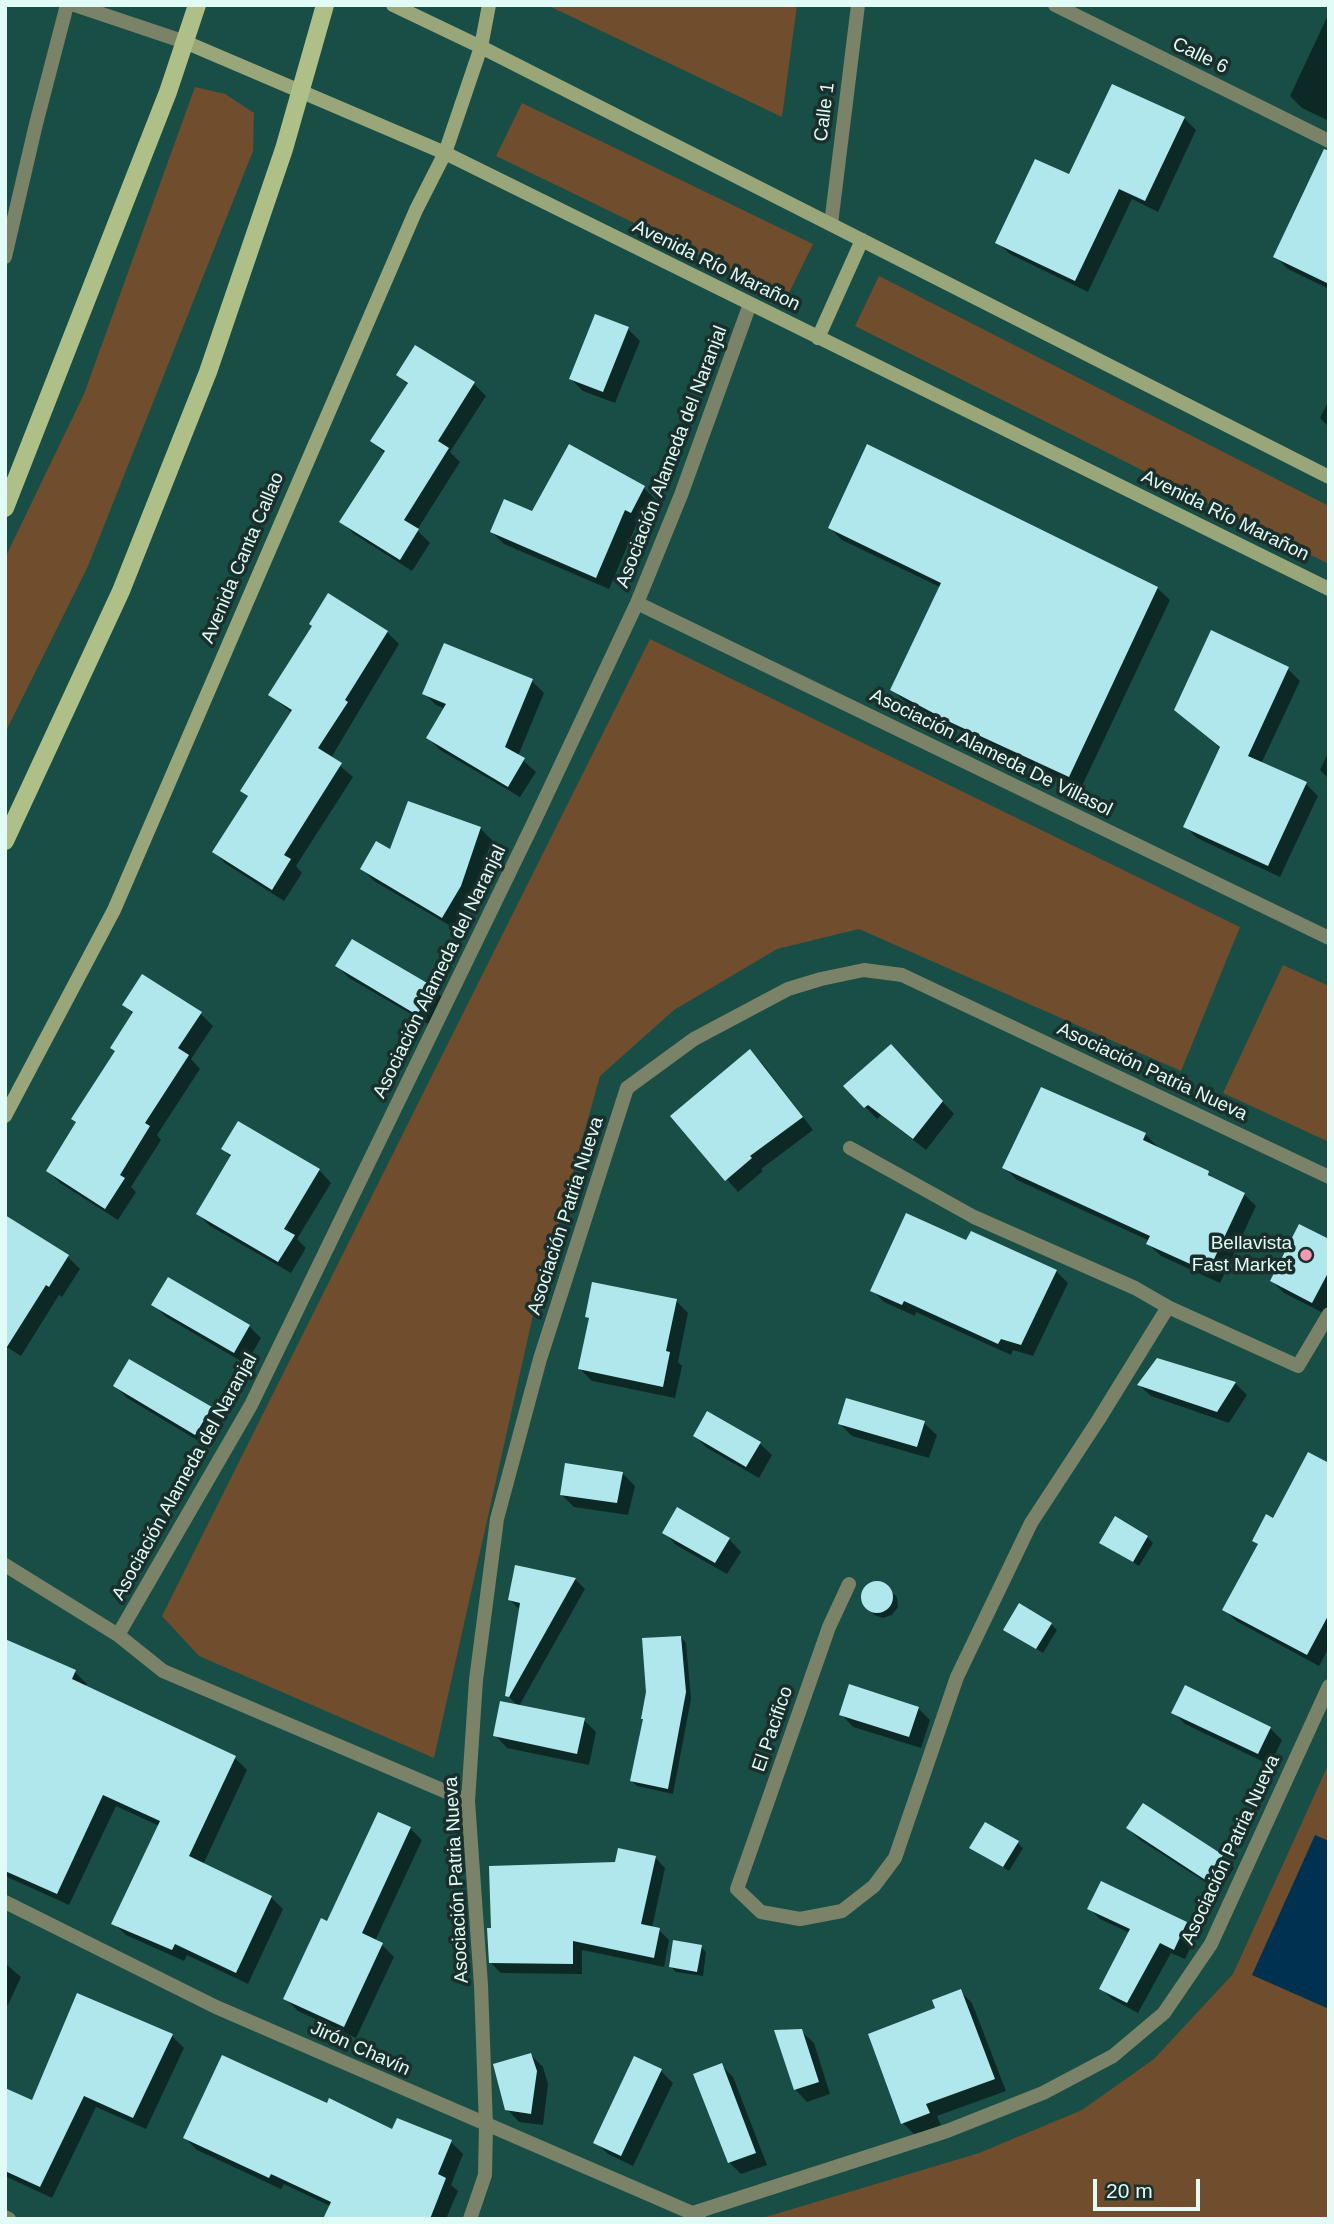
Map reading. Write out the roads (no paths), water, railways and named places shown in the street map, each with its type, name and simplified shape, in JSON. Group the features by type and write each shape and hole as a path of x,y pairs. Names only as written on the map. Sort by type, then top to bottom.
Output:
{"main road":[{"path":"5,508 163,104 197,5"},
{"path":"5,841 121,591 208,372 285,149 325,5"},
{"path":"393,5 481,47 1329,477"},
{"name":"Avenida Canta Callao","path":"5,1116 114,910 416,210 445,153 481,47 489,5"},
{"name":"Avenida Río Marañon","path":"185,42 445,153 1329,589"},
{"path":"818,338 862,240"}],"street":[{"path":"5,257 67,5"},
{"name":"Avenida Río Marañon","path":"75,5 185,42"},
{"name":"Calle 1","path":"831,224 858,5"},
{"name":"Calle 6","path":"1055,5 1329,141"},
{"name":"Asociación Alameda del Naranjal","path":"118,1635 251,1405 637,603 681,495 750,304"},
{"name":"Asociación Alameda De Villasol","path":"637,603 1329,938"},
{"name":"Asociación Patria Nueva","path":"470,2219 485,2175 486,2126 481,1985 468,1801 476,1680 497,1519 540,1359 628,1088 694,1039 788,989 864,971 902,975 1329,1177"},
{"path":"850,1148 974,1217 1135,1288 1168,1307 1298,1366 1329,1314"},
{"name":"El Pacifico","path":"849,1584 829,1627 737,1889 761,1912 800,1919 842,1910 874,1886 895,1858 957,1677 1031,1523 1168,1307"},
{"path":"5,1565 118,1635 163,1671 468,1801"},
{"name":"Asociación Patria Nueva","path":"699,2216 947,2131 1043,2093 1113,2056 1164,2013 1211,1944 1329,1686"},
{"name":"Jirón Chavín","path":"5,1902 216,2007 699,2216"}],"water":[{"path":"1315,1835 1329,1841 1329,2009 1252,1975"}],"place":[{"name":"Bellavista Fast Market","path":"1306,1255"}]}
